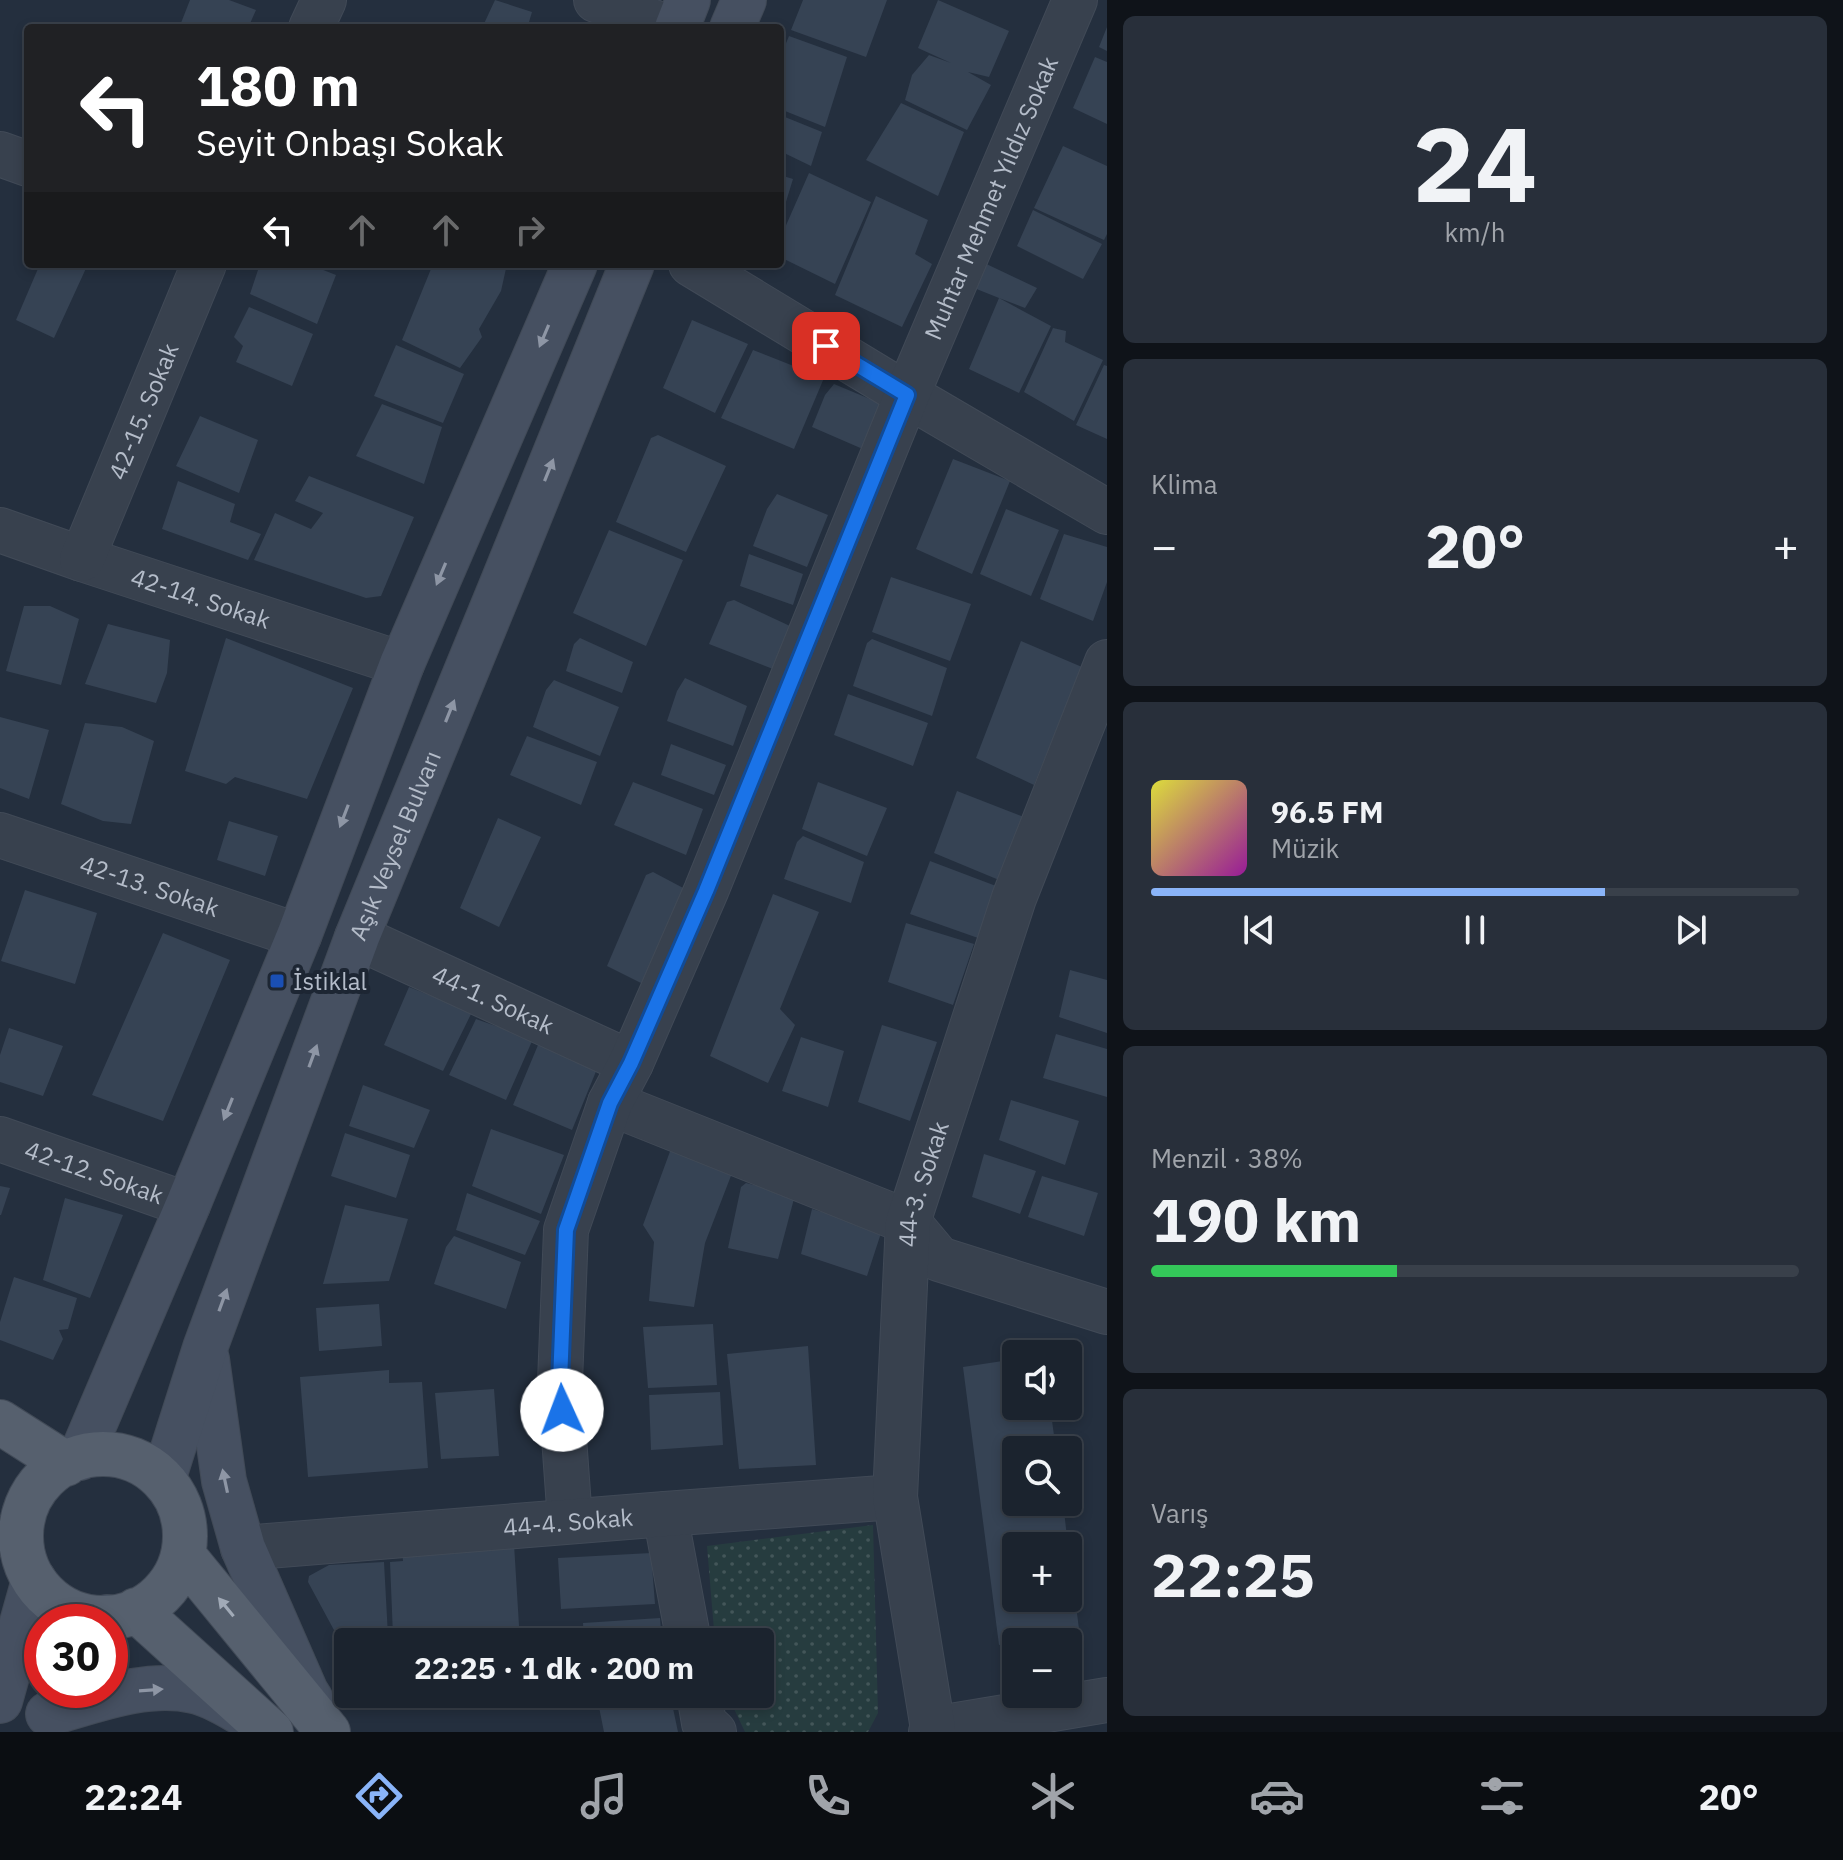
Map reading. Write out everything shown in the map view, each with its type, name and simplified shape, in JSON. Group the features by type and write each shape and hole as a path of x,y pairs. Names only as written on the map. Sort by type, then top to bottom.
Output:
{"main road":[{"path":"679,24 688,0"},
{"path":"734,24 744,0"},
{"path":"73,1461 188,1205 299,936 402,664 573,268"},
{"name":"Aşık Veysel Bulvarı","path":"163,1480 205,1348 357,937 630,268"},
{"path":"205,1348 224,1481 243,1548 306,1692 330,1732"},
{"path":"0,1422 73,1461"},
{"path":"3,1678 22,1523 29,1501 42,1481 73,1461 99,1454 130,1458 151,1469 175,1496 183,1518 185,1542 179,1565 168,1586 150,1602 128,1611"},
{"path":"19,1551 50,1599 58,1604"},
{"path":"183,1555 330,1732"},
{"path":"128,1625 268,1729"},
{"path":"49,1712 109,1696 147,1689 173,1689 194,1691 216,1699 268,1729"}],"street":[{"path":"313,24 324,0"},
{"path":"596,0 659,24"},
{"name":"Muhtar Mehmet Yıldız Sokak","path":"570,1521 560,1382 566,1230 610,1103 631,1063 706,891 907,395 1075,0"},
{"path":"0,154 24,163"},
{"name":"42-15. Sokak","path":"82,559 202,268"},
{"path":"698,268 1107,512"},
{"name":"42-14. Sokak","path":"0,530 402,664"},
{"name":"44-3. Sokak","path":"932,1730 895,1497 908,1222 1014,898 1107,662"},
{"name":"42-13. Sokak","path":"0,835 299,936"},
{"name":"44-1. Sokak","path":"357,937 631,1063"},
{"path":"610,1103 908,1222 939,1259 1107,1312"},
{"name":"42-12. Sokak","path":"0,1139 188,1205"},
{"name":"44-4. Sokak","path":"243,1548 895,1497"},
{"path":"665,1514 686,1628"},
{"path":"932,1730 1107,1700"},
{"path":"701,1708 704,1723 714,1732"}],"green space":[{"path":"873,1525 878,1713 868,1732 745,1732 734,1708 774,1708 774,1628 714,1628 707,1546"}],"building":[{"path":"190,0 229,0 256,10 250,24 181,24"},
{"path":"495,0 532,12 529,22 533,24 484,24"},
{"path":"803,0 887,0 866,57 791,30"},
{"path":"938,0 1009,31 989,77 968,72 991,85 967,130 905,100 912,75 929,55 951,63 918,48"},
{"path":"1107,27 1107,51 1099,47"},
{"path":"789,36 847,57 825,127 784,111 784,48"},
{"path":"1095,57 1107,62 1107,124 1073,108"},
{"path":"901,103 964,132 938,196 866,160"},
{"path":"784,117 822,132 811,166 784,153"},
{"path":"1063,146 1107,166 1107,234 1104,240 1034,208"},
{"path":"809,173 871,202 835,284 784,259 784,230"},
{"path":"784,176 793,179 784,208"},
{"path":"876,196 928,220 915,254 932,264 902,327 835,295"},
{"path":"1033,210 1102,244 1083,279 1017,246"},
{"path":"978,260 1037,288 1025,308 969,286"},
{"path":"38,268 86,268 54,338 16,320"},
{"path":"259,268 318,268 336,275 317,324 250,294"},
{"path":"431,268 506,268 501,291 479,329 482,337 460,368 402,340"},
{"path":"999,298 1051,326 1019,393 969,369"},
{"path":"249,307 313,334 292,386 236,362 243,346 234,337"},
{"path":"692,320 748,344 715,413 663,388"},
{"path":"1053,328 1066,331 1065,342 1103,360 1074,421 1024,392"},
{"path":"396,345 464,374 443,423 374,396"},
{"path":"753,350 824,378 794,449 721,418"},
{"path":"1104,365 1107,366 1107,439 1076,425"},
{"path":"834,384 882,404 865,450 812,427 825,395"},
{"path":"382,404 442,427 424,484 356,456"},
{"path":"200,416 258,440 239,493 176,466"},
{"path":"658,435 726,466 686,552 616,522 651,438"},
{"path":"953,459 1010,481 972,574 916,549"},
{"path":"309,476 414,517 381,596 366,598 254,560 275,513 311,529 323,513 295,501"},
{"path":"178,481 235,504 230,522 261,534 248,560 162,529"},
{"path":"777,494 828,515 807,567 753,546 767,509"},
{"path":"1006,509 1059,530 1031,596 980,574"},
{"path":"609,530 683,560 646,646 573,613"},
{"path":"1064,534 1107,547 1107,582 1093,621 1040,599"},
{"path":"749,554 803,574 793,605 740,586"},
{"path":"891,577 971,604 950,661 872,632"},
{"path":"734,600 790,626 773,669 709,644 727,602"},
{"path":"24,606 50,606 79,619 61,685 6,671"},
{"path":"108,624 170,640 167,673 156,703 85,684"},
{"path":"226,638 353,688 307,799 235,777 226,784 185,771"},
{"path":"580,638 633,662 622,693 566,671 574,644"},
{"path":"872,639 947,668 932,716 853,686 867,643"},
{"path":"1021,641 1082,667 1034,785 976,758"},
{"path":"685,678 747,706 733,746 667,721"},
{"path":"554,680 619,707 600,756 533,727 546,690"},
{"path":"848,694 928,723 913,766 834,735"},
{"path":"0,717 49,730 29,799 0,788"},
{"path":"85,723 122,727 154,741 131,824 103,821 61,804"},
{"path":"527,736 597,762 581,805 510,775"},
{"path":"671,744 726,765 714,795 661,775"},
{"path":"633,782 703,809 686,855 614,825"},
{"path":"818,782 887,808 867,856 802,829"},
{"path":"957,791 1024,817 999,880 934,853"},
{"path":"498,818 541,837 499,927 460,908"},
{"path":"229,821 278,836 265,876 217,860"},
{"path":"803,836 864,862 851,903 784,879 797,842"},
{"path":"930,861 996,886 978,938 910,914"},
{"path":"653,872 687,890 645,985 607,966 646,875"},
{"path":"25,890 97,913 75,984 1,961"},
{"path":"773,894 819,912 780,1009 795,1025 768,1083 710,1056"},
{"path":"906,923 974,944 953,1005 888,982"},
{"path":"163,933 230,960 163,1121 92,1095"},
{"path":"1070,970 1107,980 1107,1033 1059,1017"},
{"path":"409,987 472,1012 443,1071 384,1045"},
{"path":"476,1019 533,1039 506,1100 449,1075"},
{"path":"882,1025 937,1042 910,1121 858,1102"},
{"path":"9,1028 63,1046 43,1096 0,1082 0,1055"},
{"path":"1056,1034 1107,1049 1107,1097 1043,1078"},
{"path":"801,1037 844,1051 828,1107 782,1091"},
{"path":"538,1045 597,1069 572,1130 513,1105"},
{"path":"363,1085 430,1110 414,1148 349,1126"},
{"path":"1011,1100 1079,1121 1065,1165 999,1140"},
{"path":"491,1129 564,1155 541,1214 472,1186"},
{"path":"345,1133 410,1155 396,1198 331,1176"},
{"path":"672,1146 734,1168 705,1243 694,1307 649,1301 654,1242 643,1225"},
{"path":"984,1154 1036,1171 1020,1214 972,1197"},
{"path":"1042,1176 1098,1193 1084,1236 1028,1217"},
{"path":"746,1183 795,1195 778,1259 728,1248 741,1187"},
{"path":"0,1186 10,1188 1,1215 0,1215"},
{"path":"467,1193 540,1221 525,1255 456,1230"},
{"path":"65,1198 123,1215 90,1298 43,1280"},
{"path":"345,1205 408,1219 389,1281 323,1284"},
{"path":"812,1209 882,1230 867,1276 801,1254"},
{"path":"454,1236 521,1262 506,1309 434,1284 446,1247"},
{"path":"14,1277 77,1298 68,1329 59,1330 63,1339 53,1360 0,1340 0,1322"},
{"path":"379,1304 382,1346 319,1351 316,1308"},
{"path":"713,1324 717,1385 648,1388 643,1327"},
{"path":"808,1346 816,1465 739,1469 727,1354"},
{"path":"1002,1361 1002,1420 1052,1420 1054,1436 1002,1436 1002,1516 1065,1516 1066,1532 1002,1532 1002,1612 1077,1612 1079,1628 1002,1628 1002,1645 999,1645 963,1367"},
{"path":"389,1370 389,1383 422,1382 428,1468 308,1477 300,1377"},
{"path":"494,1389 499,1456 441,1459 435,1393"},
{"path":"720,1392 723,1445 651,1450 649,1395"},
{"path":"514,1544 519,1628 393,1628 390,1562 403,1561 402,1550"},
{"path":"651,1553 655,1604 561,1609 558,1558"},
{"path":"384,1562 388,1628 334,1630 308,1582 309,1576 329,1565"},
{"path":"660,1618 661,1628 583,1628 583,1623"},
{"path":"599,1708 673,1708 678,1732 604,1732"}],"place":[{"name":"İstiklal","path":"277,981"}],"route":[{"path":"562,1410 560,1382 566,1230 610,1103 631,1063 706,891 907,395 826,346"}]}
